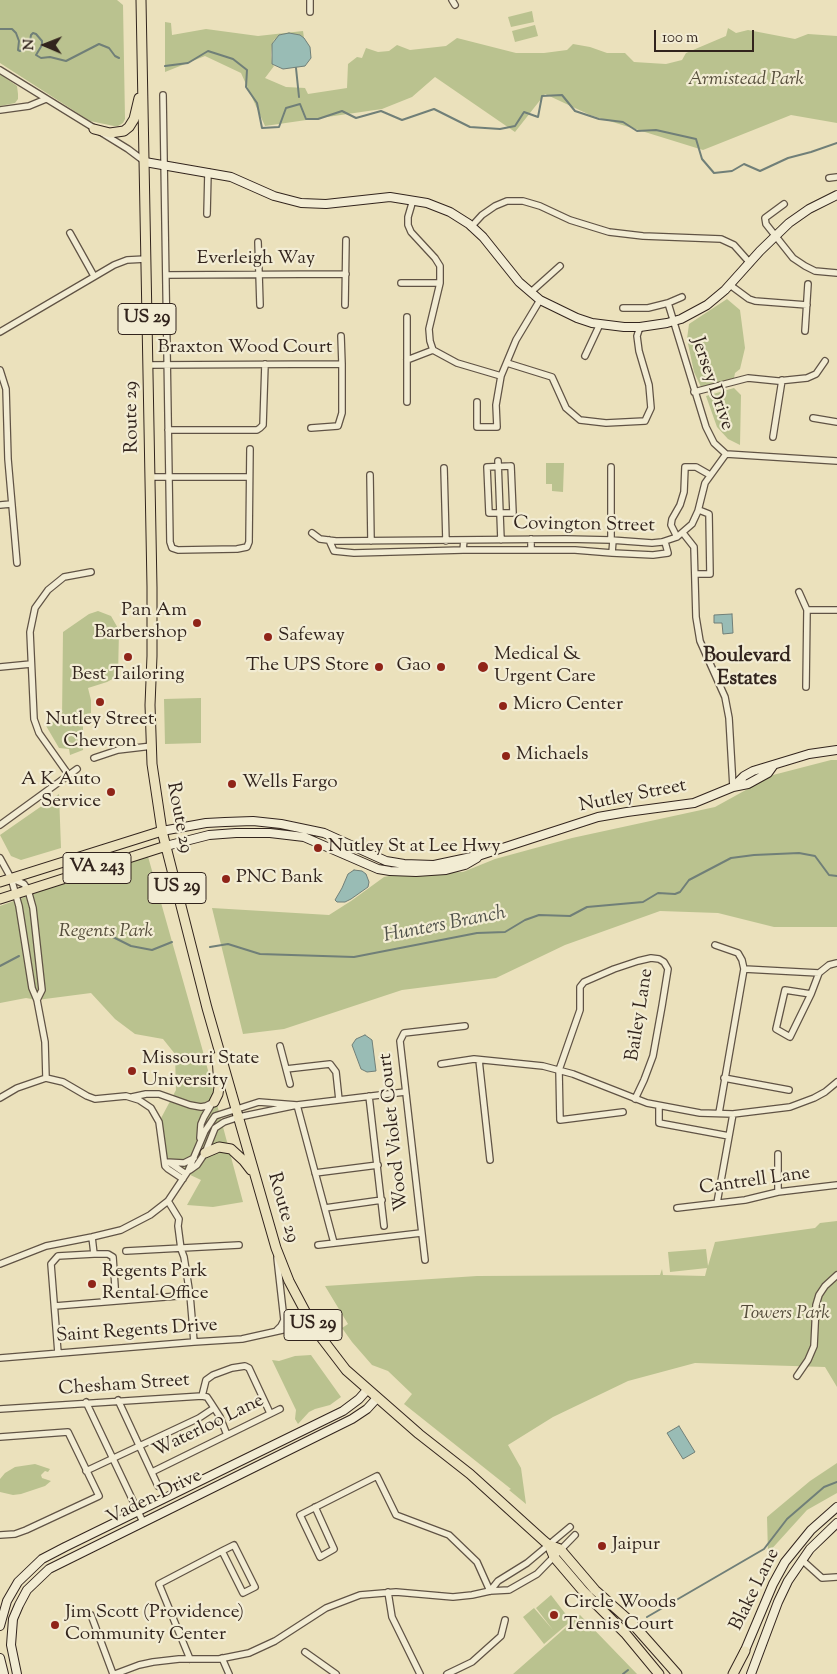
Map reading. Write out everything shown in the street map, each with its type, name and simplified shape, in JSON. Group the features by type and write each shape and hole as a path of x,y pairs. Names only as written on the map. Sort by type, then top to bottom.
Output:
{"main road":[{"name":"Route 29","path":"141,0 152,596 150,698 152,764 162,831 214,1032 276,1248 289,1281 320,1336 346,1370 419,1434 470,1474 549,1545 560,1549 595,1590 636,1627 677,1674"},
{"path":"94,129 115,133 124,131 129,127 136,113 143,83"},
{"name":"Nutley Street","path":"0,882 162,831"},
{"name":"Nutley Street","path":"0,899 166,846"},
{"path":"214,1032 219,1087 214,1102"},
{"path":"205,1153 219,1147 231,1149 244,1161 256,1178"},
{"name":"Route 29","path":"549,1545 554,1557 659,1674"},
{"path":"734,1674 745,1651"}],"street":[{"path":"310,0 310,12"},
{"path":"0,70 128,149 145,162 231,177 274,196 302,203 326,204 390,198 427,203 450,212 483,237 510,271 540,300 577,318 600,324 624,327 661,325 674,321 707,305 730,284 776,234 809,209 837,196"},
{"path":"163,96 170,542 172,548 178,550 237,549 247,547 249,542 250,449"},
{"path":"0,110 29,106 46,99"},
{"path":"207,214 208,172"},
{"path":"829,178 837,177"},
{"path":"413,200 408,216 411,232 440,266 440,284 430,329 430,341 433,350 457,363 501,376"},
{"path":"471,227 482,215 495,206 508,201 522,201 609,232 643,236 721,239 734,245 750,263"},
{"path":"784,204 766,218 766,224 794,258 805,266 816,271 837,273"},
{"path":"70,233 94,276"},
{"path":"345,305 346,240"},
{"path":"258,242 260,305"},
{"path":"0,332 94,276 127,260 146,259"},
{"path":"531,292 560,266"},
{"name":"Everleigh Way","path":"166,275 346,274"},
{"path":"401,283 440,284"},
{"path":"730,284 749,299 755,301 807,305"},
{"path":"805,331 808,284"},
{"path":"623,308 648,308 682,297"},
{"path":"477,402 477,428 497,427 496,405 501,376 516,340 540,300"},
{"name":"Jersey Drive","path":"668,303 694,392 712,439 726,454"},
{"path":"407,318 407,402"},
{"path":"585,356 600,324"},
{"path":"507,363 552,377 566,408 580,420 606,423 645,421 651,408 649,385 639,351 638,336 640,327"},
{"name":"Braxton Wood Court","path":"311,428 338,426 342,413 341,336"},
{"path":"407,360 433,350"},
{"path":"694,392 748,378 782,380 807,378 816,374 825,361"},
{"path":"168,430 257,430 260,428 263,425 265,364"},
{"name":"Braxton Wood Court","path":"148,365 342,364"},
{"path":"0,370 7,394 8,459 17,563"},
{"path":"773,437 782,380"},
{"path":"813,418 837,422"},
{"path":"726,454 837,461"},
{"name":"Covington Street","path":"312,533 320,539 330,540 446,541 531,539 665,542 683,533 692,524 699,510 702,492 710,475 726,454"},
{"path":"498,464 501,540"},
{"path":"498,464 511,466 513,513 489,513 487,467 498,464"},
{"path":"677,537 671,525 684,492 685,467 696,467 710,475"},
{"path":"444,468 446,541"},
{"path":"611,468 612,553"},
{"path":"370,475 371,541"},
{"path":"150,476 250,477"},
{"path":"0,505 11,504"},
{"path":"696,574 710,574 709,514 699,510"},
{"path":"683,533 694,547 696,617 700,641 725,697 729,718 733,787"},
{"path":"531,539 531,550"},
{"path":"330,540 334,551 340,552 575,550 653,555 668,553 665,542"},
{"path":"464,540 464,550"},
{"path":"68,774 38,733 34,719 30,632 35,608 48,590 64,577 91,572"},
{"path":"799,592 807,610 806,687"},
{"path":"807,610 837,610"},
{"path":"0,667 31,664"},
{"path":"94,758 118,750 152,746"},
{"name":"Nutley Street","path":"162,831 206,823 253,822 289,825 309,829 339,840 376,857 404,864 434,865 481,855 598,817 694,803 733,787 744,776 753,771 809,754 837,750"},
{"path":"0,825 77,769"},
{"name":"Nutley Street","path":"166,846 222,834 282,833 315,841 378,869 410,872 451,869 465,865 481,855"},
{"path":"0,858 11,878 22,920 32,988 38,1000 45,1042 46,1078"},
{"path":"11,878 24,884 28,890 33,908 42,990 38,1000"},
{"path":"715,945 738,953 744,969 719,1113"},
{"name":"Bailey Lane","path":"559,1070 580,1010 580,987 584,982 638,961 651,958 659,959 664,962 668,969 662,1006 653,1056 635,1099"},
{"path":"811,994 785,990 776,1029 790,1037 811,994 819,973 830,965 837,963"},
{"path":"744,969 819,973"},
{"name":"Wood Violet Court","path":"425,1260 400,1042 404,1033 465,1026"},
{"path":"280,1046 290,1084"},
{"path":"441,1064 462,1060 479,1060 543,1066 659,1106 700,1112 734,1114 764,1111 802,1103 836,1085"},
{"path":"479,1060 490,1160"},
{"path":"286,1069 330,1064 336,1072 339,1100"},
{"path":"559,1070 560,1120 623,1112"},
{"path":"0,1098 16,1088 46,1078 63,1082 95,1099 118,1096 132,1098 146,1104 157,1117 162,1132 168,1169 186,1175"},
{"path":"724,1078 789,1090"},
{"path":"0,1264 46,1246 121,1230 150,1215 168,1201 186,1175 209,1123 215,1116 405,1092"},
{"path":"132,1098 146,1094 159,1094 190,1106 200,1107 214,1102"},
{"path":"369,1096 384,1226"},
{"path":"200,1142 201,1124 214,1102"},
{"path":"186,1175 197,1165 205,1153 215,1128 219,1124 259,1102 297,1105"},
{"path":"297,1105 334,1243"},
{"path":"659,1106 659,1123 730,1136"},
{"path":"717,1203 734,1114"},
{"path":"778,1154 778,1192"},
{"path":"168,1163 184,1163 194,1157"},
{"path":"315,1173 378,1165"},
{"name":"Cantrell Lane","path":"677,1208 751,1199 778,1192 837,1185"},
{"path":"325,1208 382,1200"},
{"path":"168,1201 179,1219 178,1226 190,1295 194,1342"},
{"path":"318,1245 421,1233"},
{"path":"92,1237 94,1254"},
{"path":"126,1251 239,1245"},
{"path":"276,1248 284,1320 282,1326 276,1331"},
{"path":"58,1353 51,1264 58,1256 108,1254 113,1257 116,1301"},
{"path":"797,1376 808,1360 814,1346 816,1305 819,1295 824,1286 837,1275"},
{"path":"55,1306 190,1295"},
{"name":"Saint Regents Drive","path":"0,1358 242,1339 296,1327 304,1328 320,1336"},
{"path":"202,1396 206,1380 213,1375 232,1368 245,1366 249,1368 270,1413"},
{"name":"Vaden Drive","path":"0,1626 2,1611 18,1582 33,1566 42,1560 343,1411 360,1399 367,1390"},
{"name":"Chesham Street","path":"0,1409 202,1396 207,1397 227,1435"},
{"name":"Vaden Drive","path":"17,1674 11,1645 14,1616 27,1590 49,1569 352,1419 367,1409 377,1398"},
{"path":"118,1400 158,1486"},
{"path":"86,1402 143,1522"},
{"path":"86,1471 199,1418 214,1408"},
{"name":"Waterloo Lane","path":"152,1472 280,1409"},
{"path":"0,1437 68,1432 99,1496 26,1530 15,1534 0,1535"},
{"path":"315,1507 334,1549 320,1557 300,1515 315,1507 377,1476 396,1515 449,1535 477,1562 490,1591"},
{"name":"Blake Lane","path":"745,1651 773,1584 785,1562 811,1530 837,1507"},
{"name":"Blake Lane","path":"751,1674 778,1602 788,1581 818,1541 837,1523"},
{"path":"490,1591 498,1581 519,1569 570,1528"},
{"path":"91,1616 117,1674 153,1662 222,1658 262,1648 326,1608 360,1595 388,1592 453,1597 509,1590 536,1574 575,1535"},
{"path":"190,1659 160,1584 222,1551 234,1545 255,1587 243,1593 222,1551"},
{"path":"802,1560 822,1578 837,1577"},
{"path":"388,1592 392,1617 420,1674"},
{"path":"2,1611 14,1616"},
{"path":"447,1674 472,1662 502,1636 505,1620"},
{"path":"306,1652 336,1674"},
{"path":"0,1658 4,1674"},
{"path":"222,1658 229,1674"}],"green space":[{"path":"0,0 117,0 123,5 125,119 123,123 114,126 90,121 0,63"},
{"path":"532,11 534,22 511,27 508,17"},
{"name":"Armistead Park","path":"165,22 171,23 172,35 206,29 258,36 303,31 304,38 300,35 282,34 274,40 271,55 274,66 265,78 286,87 305,88 308,94 347,88 348,64 357,57 362,58 366,48 378,52 389,51 397,45 410,50 446,46 457,38 516,53 544,53 567,50 573,44 607,53 625,53 634,62 666,64 682,60 686,53 726,36 728,28 736,33 748,30 795,39 808,34 837,36 837,123 791,115 703,150 590,115 545,94 515,132 435,77 412,97 382,109 265,126 241,73 205,56 165,72"},
{"path":"535,25 538,36 515,42 512,31"},
{"path":"0,74 17,86 18,99 15,103 0,106"},
{"path":"727,299 740,310 745,348 740,369 735,373 734,378 701,387 694,372 687,339 689,324"},
{"path":"734,388 741,395 740,445 728,439 717,427 706,396"},
{"path":"546,463 564,463 563,492 552,491 552,484 546,484"},
{"path":"98,611 111,616 119,630 118,676 88,688 91,700 91,713 83,715 83,750 70,755 69,749 59,748 45,724 62,719 63,632 89,614"},
{"path":"201,698 201,743 165,744 164,699"},
{"path":"837,760 837,927 774,927 718,913 660,911 565,945 496,978 402,990 284,1029 243,1034 212,908 329,915 384,877 399,874 463,872 495,859 572,838 715,807 773,775"},
{"path":"59,794 61,848 21,860 11,856 0,835"},
{"name":"Regents Park","path":"147,853 243,1202 213,1207 187,1205 201,1180 186,1173 168,1169 159,1122 176,1090 175,1054 163,1039 135,1034 115,1019 91,993 37,1000 26,998 0,1003 0,906"},
{"name":"Towers Park","path":"837,1221 837,1387 825,1367 695,1363 628,1381 553,1417 508,1445 521,1468 526,1504 509,1490 511,1489 404,1404 412,1394 388,1371 372,1365 352,1342 342,1328 348,1324 325,1286 477,1276 660,1275 662,1269 663,1275 705,1276 707,1268 670,1272 668,1252 706,1249 708,1266 715,1242 815,1228 820,1223"},
{"path":"311,1355 341,1397 330,1405 309,1412 298,1424 295,1419 296,1410 272,1360 279,1361 295,1356"},
{"path":"837,1463 837,1493 807,1510 768,1553 767,1517 810,1481"},
{"path":"35,1464 50,1469 41,1475 42,1478 51,1481 45,1486 21,1494 13,1495 0,1492 0,1479 5,1473 15,1467"},
{"path":"551,1595 571,1621 544,1644 523,1617 534,1608 553,1630 536,1608"},
{"path":"580,1615 637,1674 513,1674"}],"water":[{"path":"289,33 300,35 310,47 311,58 305,66 283,69 272,64 272,44 279,35"},
{"path":"732,614 733,633 723,634 722,623 714,623 714,615"},
{"path":"354,870 362,871 366,874 369,882 368,887 345,902 337,902 335,900 348,874"},
{"path":"365,1035 372,1040 376,1071 367,1072 361,1069 352,1045 356,1039"},
{"path":"679,1426 695,1452 683,1459 667,1433"}],"waterway":[{"path":"0,29 12,29 16,33 19,41 18,50 20,51 29,47 31,35 33,33 36,34 42,41 42,45 36,55 41,58 50,57 66,61 99,44 109,48 119,58"},
{"path":"165,66 188,63 208,51 233,59 247,70 246,87 257,103 262,128 279,127 286,108 300,104 306,119 318,119 342,111 356,118 381,111 402,120 434,109 470,127 500,129 515,126 524,112 538,117 542,96 562,95 575,111 599,119 623,122 637,131 656,130 696,139 702,159 714,173 732,171 744,164 760,171 788,158 837,143"},
{"path":"296,68 299,97"},
{"name":"Hunters Branch","path":"210,947 228,944 260,954 354,957 477,933 505,932 525,920 539,915 570,916 587,907 643,902 658,893 675,894 680,892 689,880 731,858 754,855 799,853 815,856 829,875 837,876"},
{"name":"Hunters Branch","path":"59,937 85,927 131,946 152,950 172,942"},
{"name":"Hunters Branch","path":"0,966 19,956"},
{"path":"647,1617 764,1549 787,1519 824,1487 837,1482"},
{"path":"623,1674 628,1670"}],"place":[{"name":"Pan Am Barbershop","path":"197,623"},
{"name":"Safeway","path":"268,637"},
{"name":"Best Tailoring","path":"128,657"},
{"name":"The UPS Store","path":"379,667"},
{"name":"Gao","path":"441,667"},
{"name":"Medical & Urgent Care","path":"483,667"},
{"name":"Nutley Street Chevron","path":"100,702"},
{"name":"Micro Center","path":"503,706"},
{"name":"Michaels","path":"506,756"},
{"name":"Wells Fargo","path":"232,784"},
{"name":"A K Auto Service","path":"111,792"},
{"name":"Nutley St at Lee Hwy","path":"318,848"},
{"name":"PNC Bank","path":"226,879"},
{"name":"Missouri State University","path":"132,1071"},
{"name":"Regents Park Rental Office","path":"92,1284"},
{"name":"Jaipur","path":"602,1546"},
{"name":"Circle Woods Tennis Court","path":"554,1615"},
{"name":"Jim Scott (Providence) Community Center","path":"55,1625"}],"district":[{"name":"Boulevard Estates","path":"747,670"}]}
